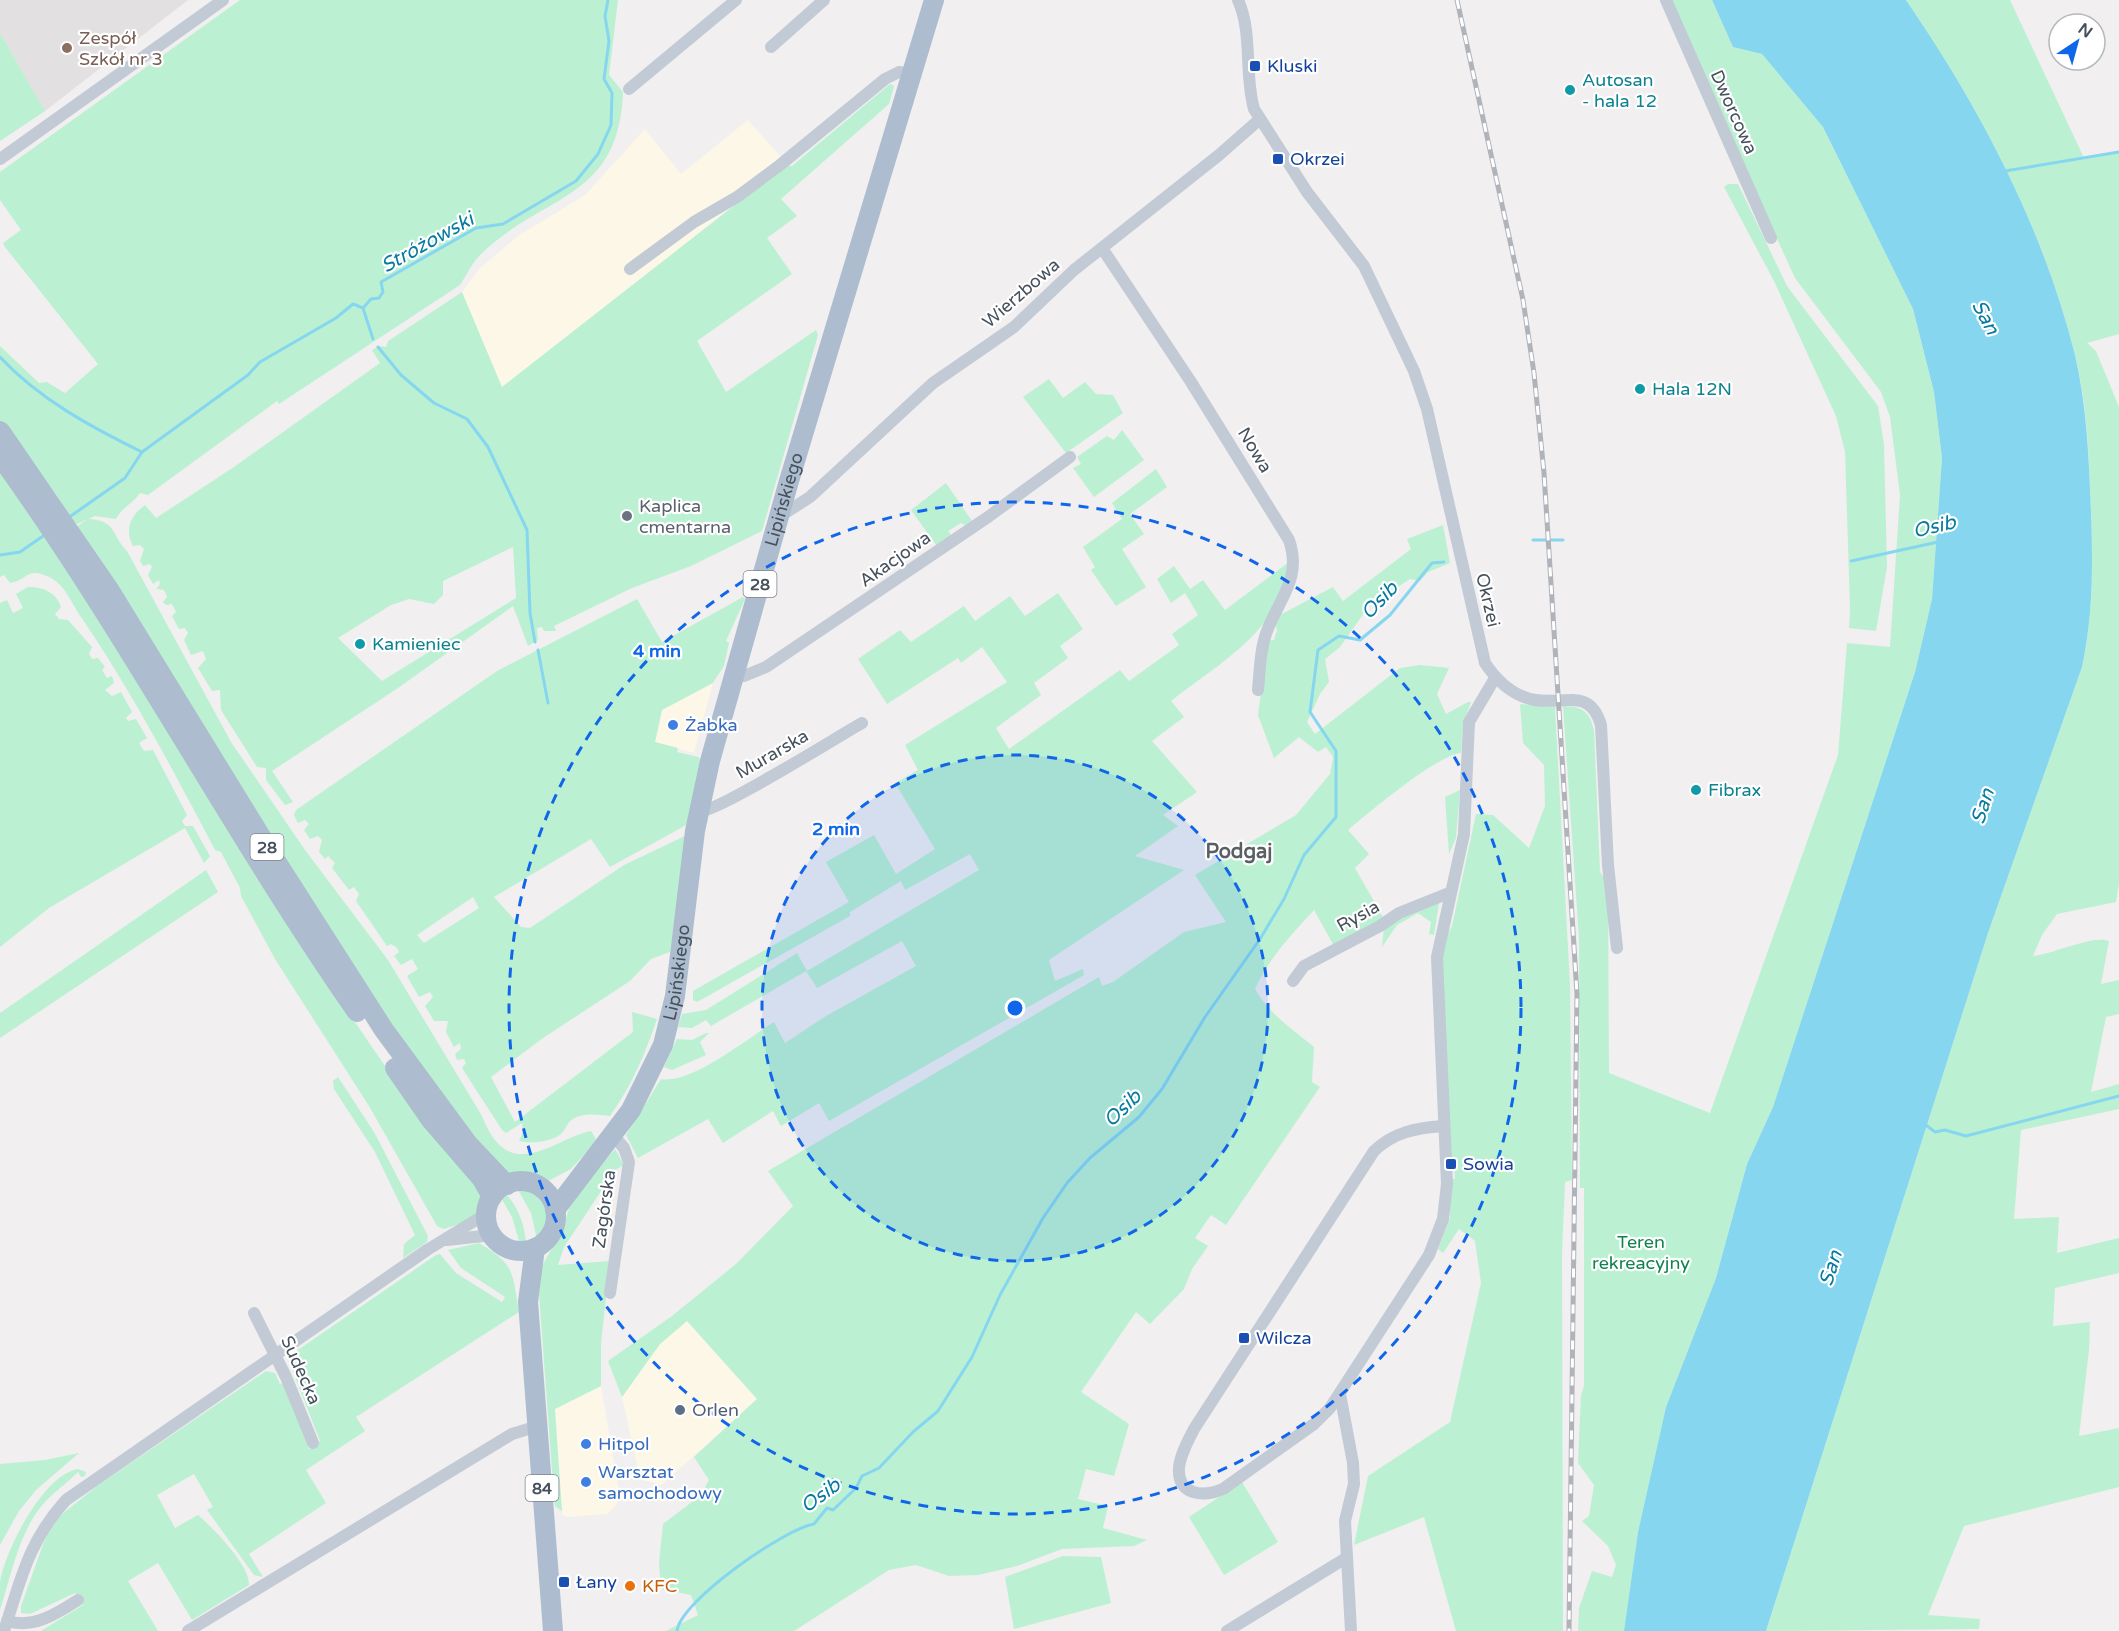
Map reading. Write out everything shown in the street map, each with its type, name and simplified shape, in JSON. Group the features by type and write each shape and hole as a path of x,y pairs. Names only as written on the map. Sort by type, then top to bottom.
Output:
{"main road":[{"name":"Lipińskiego","path":"555,1210 613,1135 643,1090 668,1029 677,982 698,812 734,674 779,517 934,0"},
{"name":"28","path":"0,431 42,502 384,1030 459,1132 492,1172 495,1198"},
{"name":"28","path":"0,456 42,502"},
{"name":"Lipińskiego","path":"541,1188 559,1182 592,1160"},
{"path":"535,1248 514,1251 500,1244 492,1236 495,1198 524,1182 541,1188 550,1198 555,1210"},
{"name":"28","path":"535,1248 552,1233 555,1210"},
{"name":"84","path":"528,1302 535,1248"},
{"name":"84","path":"514,1251 528,1302 553,1631"}],"street":[{"path":"1,157 223,0"},
{"path":"629,89 736,0"},
{"path":"771,47 824,0"},
{"name":"Okrzei","path":"1238,0 1244,19 1250,95 1260,119 1307,192 1364,266 1414,370 1426,409 1482,654 1495,678 1507,689 1535,700 1585,702 1598,714 1601,725 1608,865 1617,948"},
{"name":"Dworcowa","path":"1666,0 1772,238"},
{"path":"630,269 694,222 737,197 780,165 885,78 899,72 911,74"},
{"name":"Wierzbowa","path":"779,517 818,490 933,383 1014,327 1102,248 1211,162 1260,119"},
{"name":"Nowa","path":"1102,248 1179,362 1289,540 1294,556 1292,576 1267,632 1258,690"},
{"name":"Akacjowa","path":"734,674 744,676 766,667 978,524 1070,457"},
{"path":"1443,1126 1398,1134 1387,1139 1374,1151 1194,1429 1179,1465 1181,1482 1188,1490 1198,1495 1209,1495 1223,1489 1314,1424 1340,1394 1429,1255 1441,1230 1447,1184 1436,974 1440,936 1464,834 1469,722 1495,678"},
{"name":"Murarska","path":"698,812 704,812 730,799 862,723"},
{"name":"Rysia","path":"1293,981 1304,966 1380,927 1399,913 1449,893"},
{"name":"Zagórska","path":"610,1293 629,1162 624,1148 613,1135"},
{"path":"78,1600 35,1623 6,1626 32,1545 47,1520 82,1488 442,1241 495,1198"},
{"path":"442,1241 492,1236"},
{"name":"Sudecka","path":"254,1313 276,1355 313,1443"},
{"path":"1340,1394 1353,1463 1354,1484 1345,1521 1351,1631"},
{"path":"189,1631 512,1434 537,1426"},
{"path":"1227,1631 1346,1558"}],"shaded area":[{"name":"Zespół Szkół nr 3","path":"0,0 188,0 45,111 0,33"},
{"path":"748,120 787,164 501,388 462,292 479,269 518,236 585,195 645,129 681,174"},
{"path":"713,683 694,753 655,742 662,710"},
{"path":"687,1321 757,1399 662,1485 640,1479 622,1397 660,1344"},
{"path":"601,1386 620,1496 617,1504 607,1514 567,1517 562,1515 554,1409"}],"green space":[{"path":"240,0 618,0 609,75 623,92 618,128 608,155 593,175 574,191 504,235 477,258 460,285 279,404 277,401 148,495 140,493 116,519 95,516 75,525 55,493 0,421 0,346 39,383 47,382 65,393 98,364 5,247 3,243 21,230 0,200 0,172"},
{"name":"Teren rekreacyjny","path":"1661,0 1712,0 1733,47 1762,54 1823,127 1913,309 1934,392 1942,458 1932,599 1915,672 1773,1107 1747,1164 1716,1278 1666,1407 1638,1532 1624,1631 1578,1631 1579,1608 1592,1571 1612,1577 1616,1565 1608,1546 1582,1521 1589,1516 1594,1485 1578,1463 1581,1395 1584,1386 1584,1188 1580,1188 1579,938 1563,706 1575,707 1584,711 1590,718 1594,730 1600,872 1608,883 1609,1073 1710,1113 1838,755 1847,643 1890,647 1900,495 1890,417 1881,392 1795,278 1697,64"},
{"path":"1906,0 2010,0 2084,158 2119,152 2119,334 2087,343 2096,351 2119,407 2119,883 2116,902 2057,914 2042,935 2033,956 2093,941 2109,941 2101,984 2119,980 2119,1014 2106,1017 2091,1092 2119,1084 2119,1109 2021,1130 2014,1219 2059,1217 2057,1253 2119,1238 2119,1273 2055,1288 2053,1326 2090,1322 2079,1436 2119,1428 2119,1487 1964,1526 1928,1615 1980,1619 1979,1629 1766,1631 1988,933 2082,667 2090,609 2092,532 2085,414 2075,355 2062,307 2027,215 1984,126"},
{"path":"0,33 45,111 0,141"},
{"path":"890,84 894,86 889,104 781,199 797,216 767,238 792,274 697,341 726,392 816,330 818,335 762,531 691,566 632,588 554,626 556,631 544,631 542,627 537,628 538,640 528,646 513,606 398,688 272,771 293,802 285,805 266,780 266,768 257,767 221,710 220,690 212,691 198,668 206,659 203,651 191,655 184,640 188,633 185,628 179,629 172,616 176,612 172,604 166,605 163,602 167,597 164,590 156,589 160,584 159,580 153,584 148,575 152,567 150,564 143,566 140,561 144,549 140,545 133,546 129,534 130,523 136,513 145,505 156,518 231,469 380,363 372,350 379,346 386,347 388,341 462,292 502,387 786,165 792,166","holes":["513,547 516,598 382,681 338,638 391,605 409,599 434,604 443,595 443,581"]},
{"path":"1728,184 1738,184 1787,286 1878,406 1884,445 1887,567 1876,631 1849,628 1845,452 1836,416 1774,281 1724,187"},
{"path":"1049,379 1063,398 1085,382 1096,394 1113,395 1123,413 1066,453 1023,397"},
{"path":"1122,430 1144,460 1094,497 1073,468 1081,464 1077,457 1107,436 1114,440"},
{"path":"0,468 53,546 348,1012 403,1092 464,1165 484,1199 478,1212 469,1220 444,1229 437,1226 369,1106 275,959 241,896 240,888 221,852 215,850 135,703 63,588 53,579 35,573 10,583 4,575 0,577"},
{"path":"1156,469 1167,487 1130,514 1144,534 1122,549 1146,587 1116,606 1091,570 1095,567 1083,547 1122,519 1112,503"},
{"path":"946,483 972,521 965,525 961,523 948,531 951,535 937,546 911,510"},
{"path":"88,519 109,525 127,551 231,742 305,850 388,960 492,1136 503,1148 515,1153 527,1154 591,1131 597,1141 571,1169 548,1181 525,1176 510,1177 499,1173 391,1029 76,527"},
{"path":"1443,525 1450,563 1428,572 1420,581 1410,579 1369,606 1340,647 1325,659 1329,682 1320,694 1307,722 1315,734 1400,668 1420,665 1449,668 1437,694 1446,714 1471,702 1463,724 1461,753 1436,763 1348,830 1369,854 1355,868 1383,917 1374,925 1334,946 1314,910 1274,957 1255,989 1274,1013 1314,1047 1312,1082 1320,1087 1226,1225 1211,1215 1195,1238 1208,1246 1192,1269 1184,1289 1150,1324 1136,1312 1081,1392 1129,1424 1114,1476 1086,1469 1078,1499 1108,1506 1103,1528 1147,1540 1134,1546 1062,1549 1017,1566 978,1575 949,1576 916,1565 889,1570 794,1631 666,1631 698,1615 691,1595 661,1589 659,1562 663,1524 701,1495 709,1480 694,1457 757,1399 687,1321 660,1344 622,1397 608,1361 672,1316 736,1264 793,1206 768,1171 1099,977 1102,986 1113,982 1184,932 1226,922 1195,875 1296,815 1330,774 1333,757 1326,747 1318,752 1299,737 1274,758 1258,715 1268,641 1274,640 1277,630 1275,623 1280,615 1333,587 1343,601 1411,549 1407,539"},
{"path":"1289,562 1285,585 1262,625 1228,658 1171,701 1184,717 1152,741 1197,792 1163,815 1178,826 1135,856 1184,870 1049,960 1055,981 1083,969 1084,975 829,1121 819,1103 781,1126 773,1111 723,1143 708,1119 638,1158 626,1135 661,1079 673,1079 703,1068 774,1022 785,1043 826,1016 916,966 902,941 817,988 806,971 711,1026 706,1020 692,1028 678,1027 682,1014 706,1010 797,953 807,971 979,870 970,854 905,890 901,881 850,912 850,916 697,1002 693,1000 693,991 849,902 826,862 874,835 896,874 935,849 895,783 918,770 905,745 1007,682 982,647 961,663 958,658 887,704 858,659 900,630 911,642 964,606 975,621 1010,596 1025,616 1058,593 1083,629 1060,646 1068,658 1034,683 1041,695 996,728 1009,749 1120,670 1129,681 1179,645 1172,634 1198,615 1185,593 1171,603 1157,579 1174,566 1190,589 1203,580 1225,610"},
{"path":"28,587 44,589 56,598 61,607 55,614 59,619 68,620 92,647 89,654 92,659 98,658 105,667 102,670 107,678 112,676 114,683 105,690 112,696 121,692 132,712 126,718 128,721 136,719 147,738 139,743 144,751 153,750 187,815 182,821 185,826 193,826 210,856 204,863 185,828 49,908 0,947 0,603 7,600 13,613 23,608 16,594"},
{"path":"743,597 745,599 726,641 729,643 724,666 713,683 662,710 655,742 678,748 677,752 698,757 702,761 688,824 610,867 591,839 494,897 521,927 530,928 624,865 685,836 670,952 651,959 630,981 543,1038 491,1077 515,1122 633,1032 632,1012 657,1019 637,1069 610,1116 582,1115 571,1121 561,1134 552,1139 535,1142 519,1141 523,1132 522,1123 506,1133 502,1130 462,1068 466,1063 464,1059 457,1060 455,1054 461,1049 460,1043 454,1047 446,1032 448,1021 434,1021 425,1006 433,997 430,992 419,997 407,976 418,969 412,959 401,965 394,956 399,952 397,948 391,944 387,946 356,901 359,894 354,887 349,890 332,868 335,863 328,856 325,859 319,852 322,840 318,836 310,839 304,830 309,824 305,820 298,823 294,815 296,810 497,671 637,599 662,642","holes":["473,897 479,908 424,943 417,935"]},
{"path":"1520,704 1555,707 1570,985 1572,1180 1565,1182 1562,1254 1563,1631 1456,1631 1424,1517 1354,1545 1368,1476 1450,1422 1481,1283 1475,1241 1459,1229 1443,1253 1438,1249 1450,1218 1450,1179 1455,1179 1454,1158 1450,1157 1441,975 1443,943 1452,926 1476,814 1493,815 1529,848 1545,806 1544,765 1523,743"},
{"path":"1460,790 1456,838 1449,854 1445,797"},
{"path":"206,870 218,892 0,1038 0,1013"},
{"path":"1439,903 1434,935 1429,934 1431,922 1418,913 1397,925 1382,947 1384,928 1413,909"},
{"path":"709,1033 700,1042 706,1055 672,1070 664,1067 677,1039 692,1040"},
{"path":"338,1077 374,1132 428,1236 427,1242 403,1258 404,1244 415,1235 375,1152 334,1089 333,1081"},
{"path":"615,1149 624,1165 615,1170 564,1247 558,1265 610,1261 601,1343 601,1386 555,1409 562,1511 555,1506 553,1483 539,1294 542,1266 563,1229 572,1198"},
{"path":"517,1188 530,1189 547,1205 547,1228 537,1239 531,1213"},
{"path":"505,1193 520,1216 526,1244 520,1244 512,1217 500,1196"},
{"path":"479,1243 506,1264 513,1279 519,1312 356,1417 365,1431 306,1470 326,1503 249,1554 263,1577 254,1575 207,1510 213,1507 194,1474 157,1495 175,1528 198,1515 230,1547 244,1567 249,1585 192,1620 158,1563 128,1581 158,1631 41,1631 83,1605 75,1593 30,1614 21,1613 21,1606 45,1539 60,1516 97,1486 266,1371 275,1373 280,1384 283,1383 309,1449 320,1441 290,1364 292,1354 436,1255 440,1254 456,1273 502,1302 505,1297 461,1268 448,1250"},
{"path":"79,1453 36,1490 19,1511 0,1545 0,1464 45,1460"},
{"path":"78,1469 86,1472 85,1476 81,1477 78,1472 35,1514 22,1540 0,1610 0,1582 3,1568 28,1515 52,1484 65,1474"},
{"path":"1242,1482 1278,1542 1224,1575 1189,1517"},
{"path":"1063,1556 1101,1557 1111,1603 1014,1629 1005,1577"}],"water":[{"name":"San","path":"1712,0 1906,0 1933,41 1984,126 2006,170 2027,215 2062,307 2075,355 2085,414 2091,513 2091,590 2082,667 1988,933 1766,1631 1624,1631 1638,1532 1666,1407 1716,1278 1747,1164 1773,1107 1915,672 1932,599 1942,458 1934,392 1913,309 1823,127 1762,54 1733,47"}],"waterway":[{"name":"Stróżowski","path":"0,357 31,386 66,411 142,452 248,375 260,362 336,318 353,304 363,308 371,299 379,298 383,292 381,282 476,228 503,224 576,181 598,154 611,125 612,93 604,79 609,41 605,16 608,0"},
{"path":"2005,171 2119,152"},
{"path":"363,308 373,339"},
{"path":"378,347 401,375 434,403 467,419 488,447 527,530 530,613 535,642"},
{"path":"68,518 125,478 142,452"},
{"path":"0,555 20,552 46,534"},
{"name":"Osib","path":"1533,540 1563,540"},
{"name":"Osib","path":"1851,561 1938,542"},
{"name":"Osib","path":"677,1631 683,1618 714,1585 781,1538 814,1524 827,1508 833,1510 856,1488 862,1476 879,1468 913,1432 938,1411 972,1357 1000,1295 1043,1218 1067,1183 1090,1158 1139,1117 1162,1089 1205,1017 1260,939 1284,899 1304,855 1336,817 1336,751 1310,712 1318,650 1339,636 1360,640 1390,615 1432,563 1444,562"},
{"path":"538,650 548,703"},
{"path":"1926,1125 1935,1132 1945,1130 1966,1136 2119,1096"}],"railway":[{"path":"1457,0 1523,300 1534,373 1544,473 1577,994 1569,1631"}],"place":[{"name":"Zespół Szkół nr 3","path":"67,48"},
{"name":"Kluski","path":"1255,66"},
{"name":"Autosan - hala 12","path":"1570,90"},
{"name":"Okrzei","path":"1278,159"},
{"name":"Hala 12N","path":"1640,389"},
{"name":"Kaplica cmentarna","path":"627,516"},
{"name":"Kamieniec","path":"360,644"},
{"name":"Żabka","path":"673,725"},
{"name":"Fibrax","path":"1696,790"},
{"name":"Sowia","path":"1451,1164"},
{"name":"Wilcza","path":"1244,1338"},
{"name":"Orlen","path":"680,1410"},
{"name":"Hitpol","path":"586,1444"},
{"name":"Warsztat samochodowy","path":"586,1482"},
{"name":"Łany","path":"564,1582"},
{"name":"KFC","path":"630,1586"}],"district":[{"name":"Podgaj","path":"1239,851"}]}
